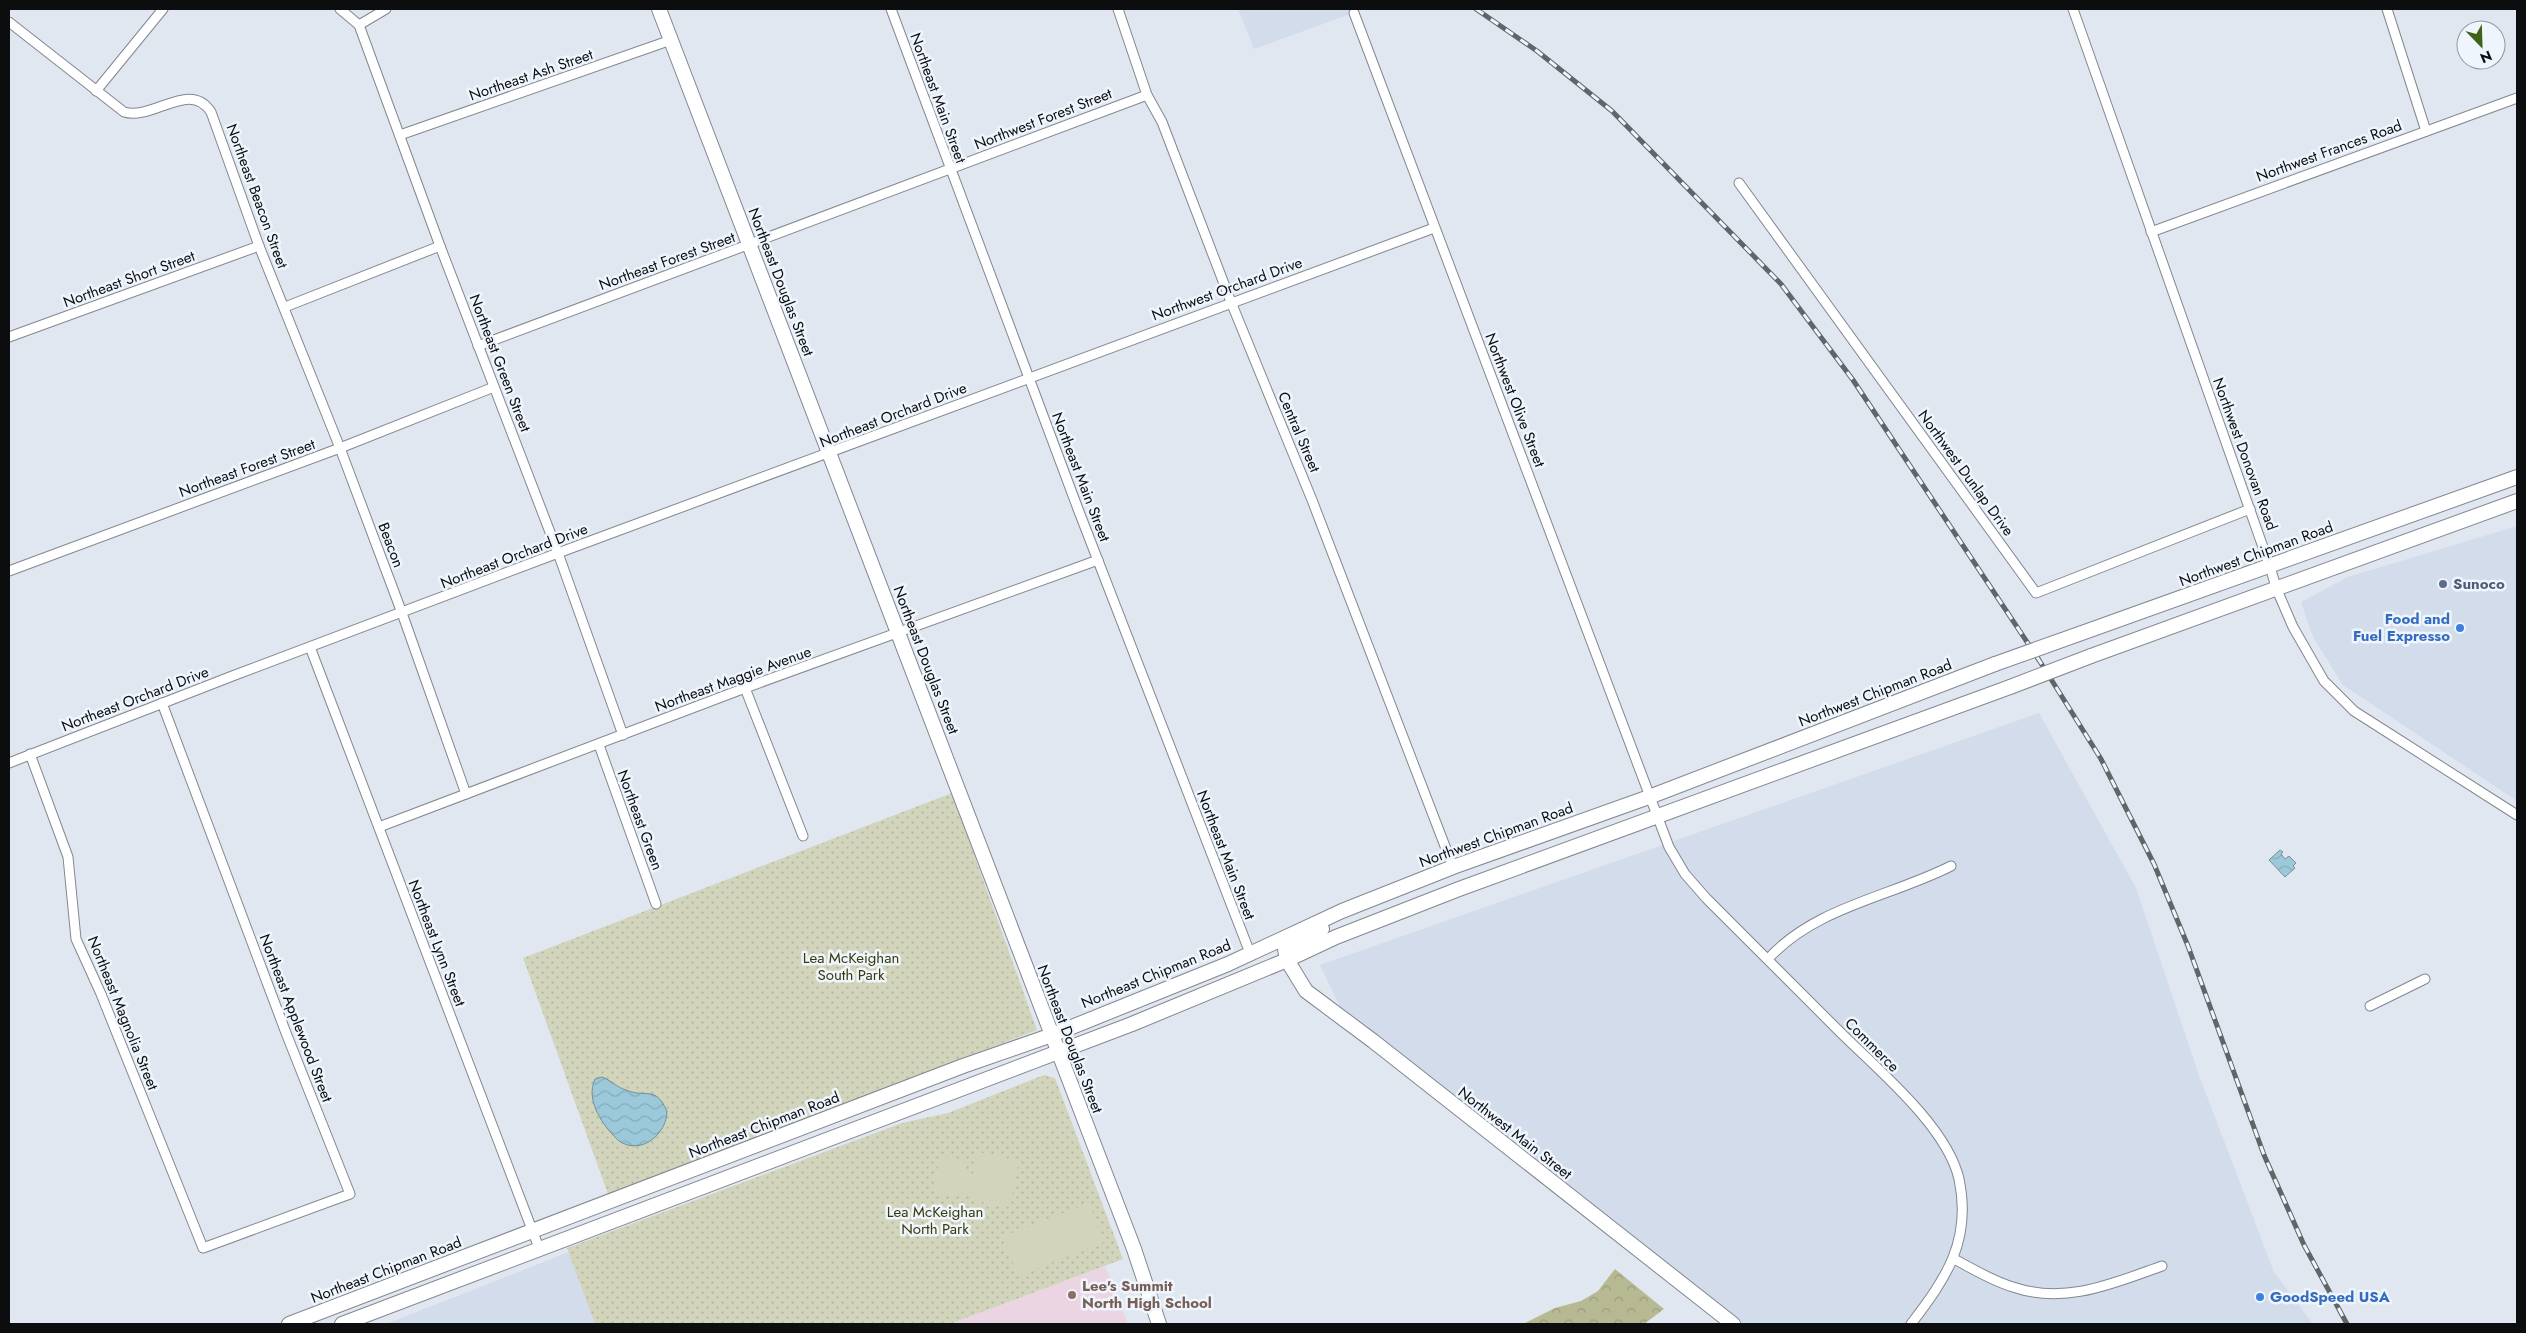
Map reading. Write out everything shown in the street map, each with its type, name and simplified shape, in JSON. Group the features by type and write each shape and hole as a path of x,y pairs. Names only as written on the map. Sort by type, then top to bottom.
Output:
{"main road":[{"name":"Northeast Douglas Street","path":"659,9 831,453 1052,1034 1057,1053 1134,1249 1159,1324"},
{"name":"Northwest Chipman Road","path":"1250,953 1342,911 1454,867 1649,797 1996,664 2517,478"},
{"path":"342,1324 1057,1053 1287,960 1362,926 2091,656 2277,590 2517,501"},
{"path":"1287,960 1285,949 1328,926 1342,911"},
{"name":"Northeast Chipman Road","path":"289,1324 963,1066 1052,1034 1250,953"},
{"name":"Northwest Main Street","path":"1287,960 1306,991 1373,1041 1732,1324"}],"street":[{"path":"9,22 96,91 163,9"},
{"name":"Northeast Green Street","path":"340,9 359,25 440,246 558,553 623,735"},
{"path":"359,25 386,9"},
{"name":"Northeast Main Street","path":"891,9 1098,560 1250,953"},
{"name":"Central Street","path":"1118,9 1147,95 1162,122 1231,302 1312,500 1454,867"},
{"name":"Northwest Donovan Road","path":"2073,9 2250,508 2277,590 2308,657 2324,682 2354,711 2517,814"},
{"path":"2388,9 2426,131"},
{"name":"Northwest Olive Street","path":"1354,13 1657,816"},
{"name":"Northeast Ash Street","path":"400,135 671,40"},
{"name":"Northeast Beacon Street","path":"96,91 112,105 130,114 146,112 176,101 198,99 206,105 211,112 259,246 285,307"},
{"name":"Northwest Forest Street","path":"950,169 1147,95"},
{"name":"Northwest Frances Road","path":"2151,232 2517,98"},
{"name":"Northeast Forest Street","path":"478,346 950,169"},
{"name":"Northwest Dunlap Drive","path":"1739,183 2036,594 2250,508"},
{"name":"Northwest Orchard Drive","path":"1029,378 1434,228"},
{"name":"Northeast Short Street","path":"9,338 259,246"},
{"path":"285,307 440,246"},
{"name":"Beacon","path":"285,307 402,613 466,794"},
{"name":"Northeast Orchard Drive","path":"9,763 558,553 1029,378"},
{"name":"Northeast Forest Street","path":"9,571 340,448 494,387"},
{"name":"Northeast Maggie Avenue","path":"379,827 745,688 899,634 1098,560"},
{"name":"Northeast Lynn Street","path":"310,647 539,1248"},
{"path":"745,688 803,836"},
{"name":"Northeast Applewood Street","path":"162,703 286,1033 350,1194 203,1248"},
{"name":"Northeast Green","path":"599,745 656,904"},
{"name":"Northeast Magnolia Street","path":"30,754 68,857 76,939 101,994 203,1248"},
{"name":"Commerce","path":"1657,816 1669,848 1685,874 1706,898 1934,1128 1950,1156 1959,1179 1962,1220 1954,1259 1941,1285 1911,1324"},
{"path":"1768,960 1781,945 1807,926 1951,866"},
{"path":"2370,1006 2425,979"},
{"path":"1954,1259 2013,1288 2041,1294 2071,1294 2101,1288 2162,1266"}],"shaded area":[{"path":"1238,9 1364,9 1254,49"},
{"path":"2517,526 2517,801 2343,685 2313,637 2301,602 2348,577"},
{"path":"2039,713 2136,888 2200,1078 2274,1272 2313,1324 1732,1324 1347,1021 1320,965"},
{"path":"569,1252 596,1324 386,1324"},
{"name":"Lee's Summit North High School","path":"1105,1266 1128,1324 950,1324"}],"green space":[{"name":"Lea McKeighan South Park","path":"952,793 1037,1030 608,1194 523,958"},
{"name":"Lea McKeighan North Park","path":"1044,1075 1055,1078 1123,1259 950,1324 595,1324 567,1248 902,1123 948,1113"},
{"path":"979,1152 1019,1161 1010,1207 970,1200 969,1195 958,1192 956,1198 934,1193 940,1155 964,1160 963,1171 973,1174 976,1155"},
{"path":"1089,1203 1104,1242 1018,1276 1002,1237"},
{"path":"1615,1269 1664,1309 1644,1324 1523,1324 1555,1308 1581,1301 1598,1291"}],"water":[{"path":"2280,850 2283,852 2281,854 2285,859 2289,856 2296,863 2293,866 2295,868 2285,877 2269,860"},
{"path":"602,1077 626,1090 654,1095 658,1098 667,1111 663,1128 658,1135 644,1144 636,1146 627,1145 619,1141 602,1121 594,1104 592,1096 595,1079"}],"railway":[{"path":"1476,9 1537,51 1612,111 1781,284 1853,380 2039,660 2101,759 2154,864 2188,946 2264,1155 2304,1245 2347,1324"}],"place":[{"name":"Sunoco","path":"2443,584"},
{"name":"Food and Fuel Expresso","path":"2460,628"},
{"name":"Lee's Summit North High School","path":"1072,1295"},
{"name":"GoodSpeed USA","path":"2260,1297"}]}
